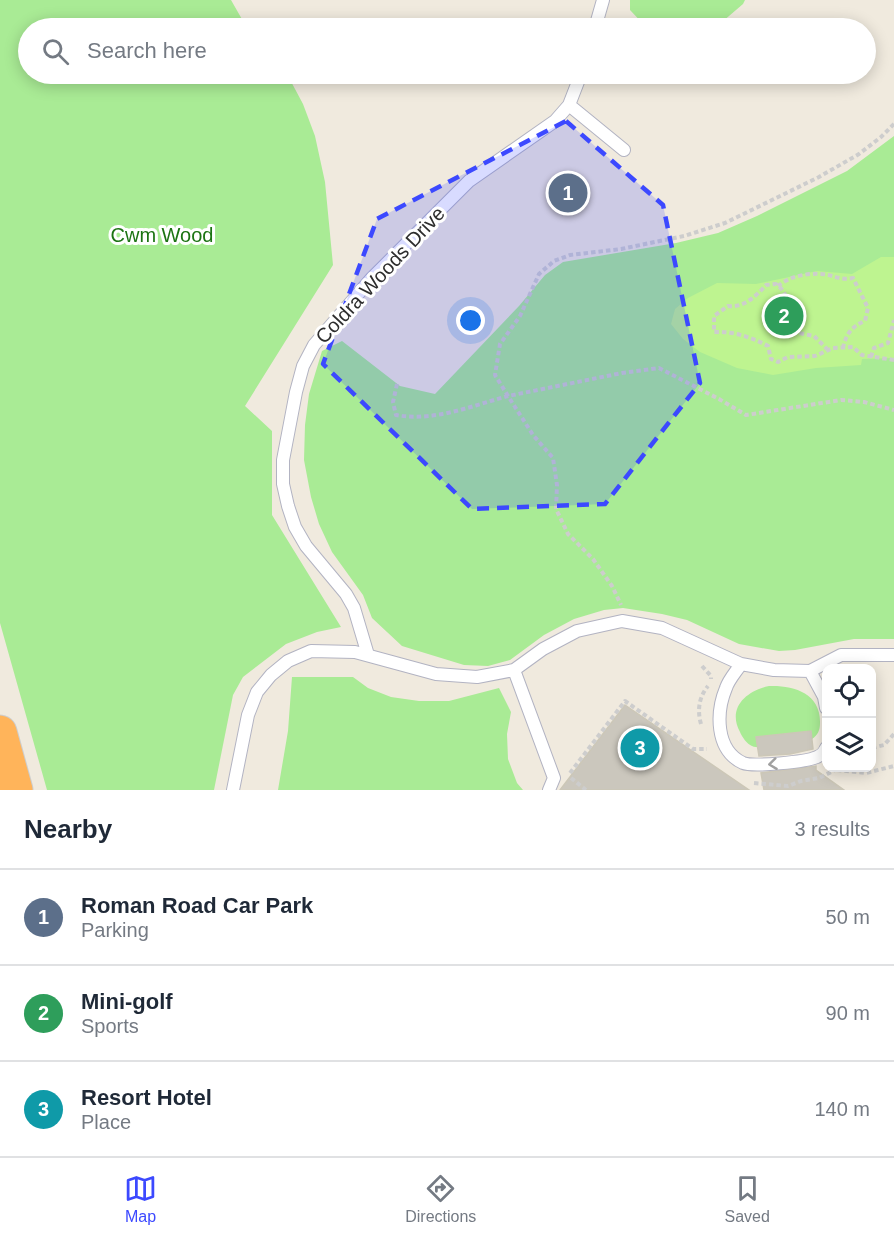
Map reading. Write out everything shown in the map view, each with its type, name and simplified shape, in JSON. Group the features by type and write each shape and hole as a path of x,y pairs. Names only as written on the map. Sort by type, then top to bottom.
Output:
{"highway":[{"path":"0,732 16,790"}],"lane":[{"path":"598,18 603,0"},
{"name":"Coldra Woods Drive","path":"368,655 354,608 346,594 306,546 295,527 283,484 283,460 303,366 314,345 371,279 469,181 555,121 569,105 577,84"},
{"path":"569,105 624,150"},
{"path":"233,790 248,715 257,692 271,675 288,661 311,651 341,650 436,674 494,675 514,670 543,649 577,631 622,621 662,628 741,664 774,670 810,671 841,655 894,655"},
{"path":"741,664 726,686 721,703 719,729 727,750 743,763 760,765 815,759 822,754"},
{"path":"514,670 554,778 549,790"},
{"path":"810,671 822,693"}],"path":[{"path":"622,621 623,608 612,586 593,559 568,534 556,509 557,485 553,458 533,435 495,375 500,344 520,316 538,273 554,261 570,255 657,242 725,223 819,177 859,154 894,124"},
{"path":"778,286 792,278 819,273 844,280 853,278 868,308 865,321 845,336 843,348"},
{"path":"828,350 814,336 789,331 783,325 786,297 784,290 776,284 766,285 756,298 736,307 728,306 714,316 714,332 727,332 757,340 768,346 771,359 778,362 788,357 815,356 828,350 853,347 862,355 894,360"},
{"path":"871,357 874,348 888,343 894,320"},
{"path":"397,384 393,409 396,415 409,417 429,417 508,396 622,373 659,368 746,415 841,400 864,402 894,410"},
{"path":"700,664 711,676 710,683 702,693 699,704 699,716 704,732"},
{"path":"586,790 568,776 625,700 693,749 707,749"},
{"path":"876,747 884,745 894,735"},
{"path":"705,741 707,749 713,755"},
{"path":"876,770 894,766"},
{"path":"750,782 788,786"}],"highlighted area":[{"path":"566,121 663,205 700,383 605,504 472,509 323,364 377,219"}],"green space":[{"name":"Cwm Wood","path":"0,0 231,0 241,18 18,18 18,84 292,84 315,136 325,182 333,265 245,406 272,431 272,515 341,627 317,632 286,644 243,677 233,695 214,790 47,790 0,623"},
{"path":"630,0 745,0 727,18 638,18 630,10"},
{"path":"894,136 894,639 854,639 779,651 739,644 687,620 623,608 604,610 574,619 544,635 510,660 488,666 464,665 402,646 372,618 363,595 332,552 319,524 304,460 309,394 322,351 342,341 400,386 435,394 519,306 545,275 563,262 676,243 718,233 847,171"},
{"path":"881,257 894,257 894,358 862,359 861,365 816,368 773,375 737,368 700,352 683,339 671,324 675,309 688,298 717,283 756,284 817,271 852,274"},
{"path":"292,677 353,677 368,688 391,697 419,701 449,701 499,688 511,712 507,734 508,759 517,783 523,790 278,790 288,731"},
{"path":"769,686 796,689 816,704 820,728 812,739 764,747 748,744 737,723 737,708 746,696"}],"building":[{"path":"625,705 749,790 560,790"},
{"path":"811,731 813,749 790,754 759,756 756,737"},
{"path":"816,766 816,770 844,790 764,790 761,773"}],"place":[{"name":"Roman Road Car Park","path":"568,193"},
{"name":"Mini-golf","path":"784,316"},
{"name":"Resort Hotel","path":"640,748"}]}
